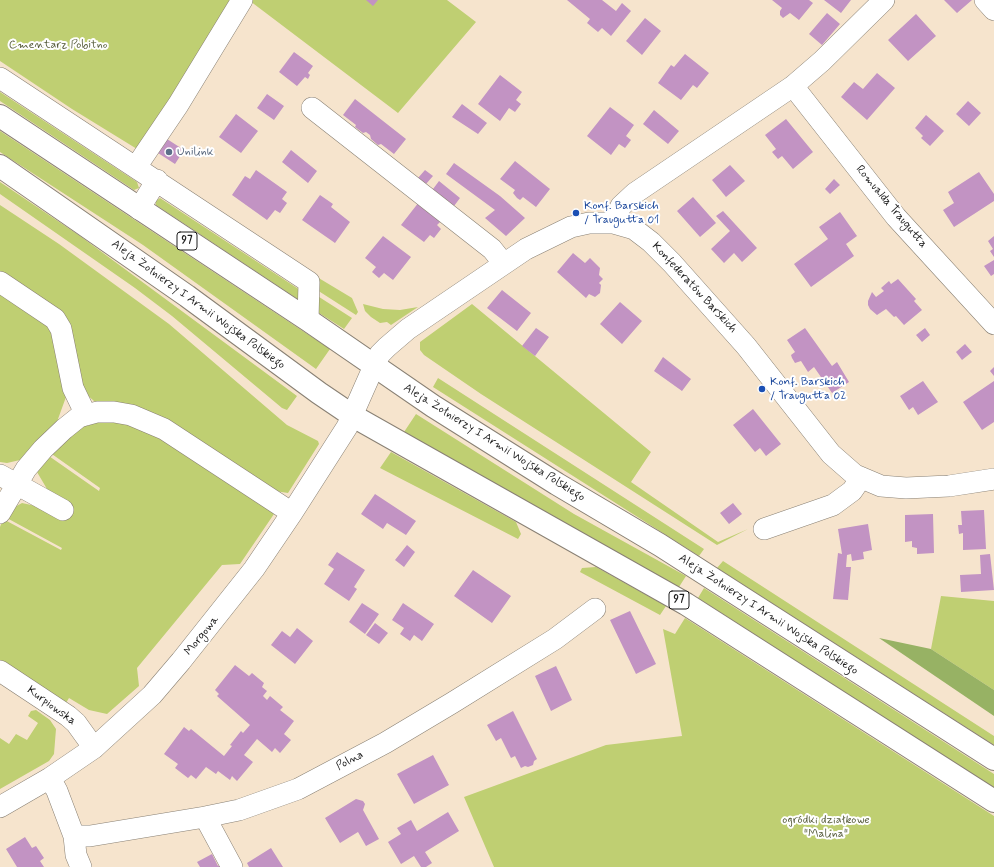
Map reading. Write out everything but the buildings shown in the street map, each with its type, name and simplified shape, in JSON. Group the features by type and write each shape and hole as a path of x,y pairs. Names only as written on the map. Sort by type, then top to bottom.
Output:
{"main road":[{"name":"Aleja Żołnierzy I Armii Wojska Polskiego","path":"0,116 308,320 433,406 557,484 660,545 994,759"},
{"name":"Aleja Żołnierzy I Armii Wojska Polskiego","path":"0,166 187,296 353,416 686,604 994,801"}],"street":[{"path":"136,167 178,105 242,0"},
{"path":"613,223 621,206 635,193 793,86 822,61 884,0"},
{"path":"985,0 994,10"},
{"path":"0,78 157,180 309,282 308,320"},
{"name":"Romualda Traugutta","path":"793,86 896,217 994,324"},
{"path":"312,108 492,249 504,264"},
{"path":"139,209 157,180"},
{"name":"Konfederatów Barskich","path":"353,416 380,354 408,329 504,264 550,236 571,227 589,223 613,223 628,227 640,234 672,263 746,346 831,454 848,470 861,478 881,486 906,488 949,486 994,479"},
{"path":"0,282 55,319 61,329 73,388 86,415"},
{"path":"0,513 8,480 79,417 97,412 114,412 132,415 149,422 205,455 292,513"},
{"name":"Morgowa","path":"0,808 50,778 94,748 152,695 254,569 292,513 353,416"},
{"path":"764,529 833,505 852,491 861,478"},
{"path":"8,480 63,510"},
{"name":"Polna","path":"74,836 90,836 239,810 305,786 385,743 452,703 554,639 595,608"},
{"name":"Kurpiowska","path":"0,671 51,704 72,720 89,738 94,748"},
{"path":"50,778 57,791 74,836 76,855 81,867"},
{"path":"205,817 232,867"}],"green space":[{"name":"Cmentarz Pobitno","path":"0,0 447,0 476,22 398,113 250,1 150,157 72,109 0,61"},
{"path":"0,92 137,182 139,188 134,190 0,101"},
{"path":"0,131 330,349 316,369 143,245 0,152"},
{"path":"0,182 80,236 297,396 287,410 282,408 172,316 135,288 0,194"},
{"path":"160,198 300,290 299,300 156,205 156,201"},
{"path":"0,205 59,244 169,324 287,425 318,441 319,444 288,493 275,491 94,401 86,394 82,388 70,332 0,274"},
{"path":"317,277 352,298 358,312 356,315 317,290"},
{"path":"0,293 50,327 66,397 58,419 62,422 20,460 7,463 0,462"},
{"path":"316,295 352,318 344,329 316,311"},
{"path":"363,304 383,309 400,310 418,307 391,325 387,322 380,323 371,317 365,311"},
{"path":"472,304 651,452 631,482 718,542 748,529 717,545 481,394 424,355 420,350 420,342"},
{"path":"438,378 704,549 699,556 433,387"},
{"path":"416,414 574,514 686,576 679,587 404,432"},
{"path":"86,421 140,424 269,507 274,514 240,564 222,565 137,668 139,686 107,714 89,710 69,698 66,703 0,660 0,527 3,519 61,550 62,548 5,517 11,509 22,503 45,508 47,489 37,472 46,454 99,491 100,488 49,452"},
{"path":"391,452 516,522 521,534 518,539 380,468"},
{"path":"723,561 994,736 994,745 717,568"},
{"path":"596,567 666,606 660,615 580,572 582,568"},
{"path":"704,588 994,774 994,788 698,598"},
{"path":"941,596 994,601 994,690 931,649"},
{"name":"ogródki działkowe \"Malina\"","path":"685,618 994,816 994,867 494,867 464,797 606,745 682,736 663,629 675,634"},
{"path":"879,638 931,649 994,690 994,716"},
{"path":"36,710 50,720 56,729 54,754 49,761 0,789 0,738 9,744 16,734 27,740 38,723 28,716 31,711"}],"place":[{"name":"Unilink","path":"169,152"},
{"name":"Konf. Barskich / Traugutta 01","path":"576,213"},
{"name":"Konf. Barskich / Traugutta 02","path":"762,389"}]}
